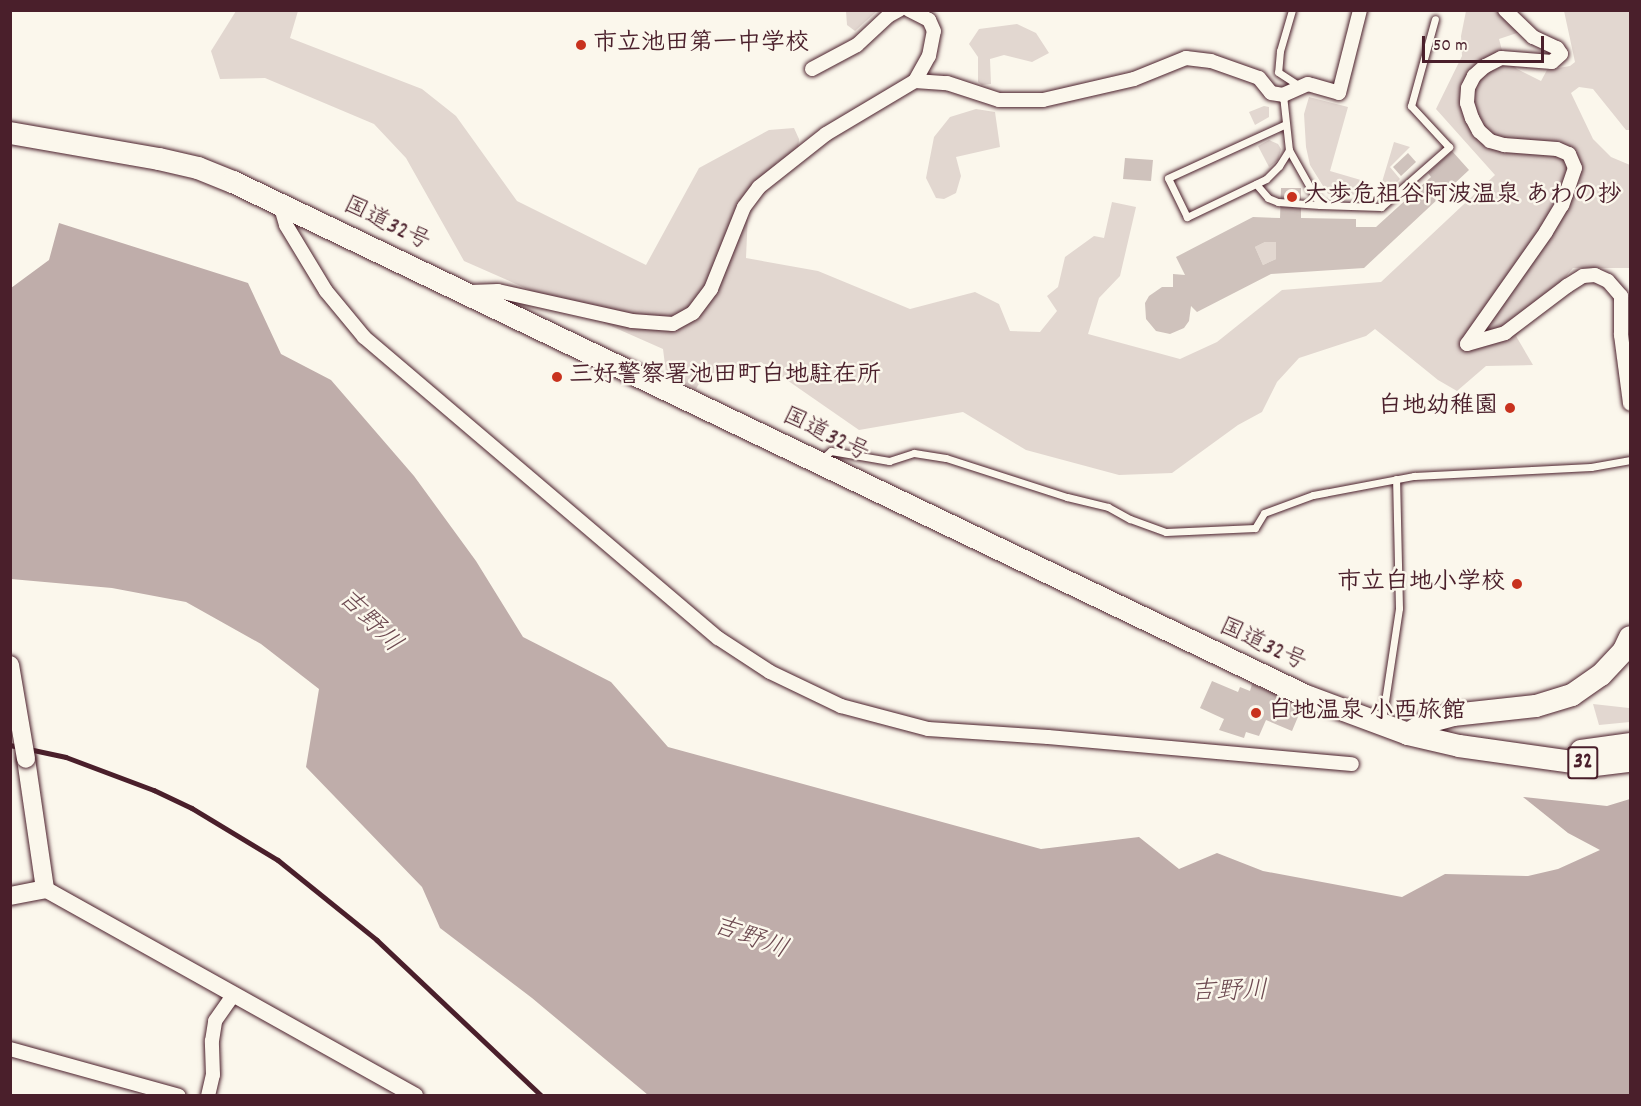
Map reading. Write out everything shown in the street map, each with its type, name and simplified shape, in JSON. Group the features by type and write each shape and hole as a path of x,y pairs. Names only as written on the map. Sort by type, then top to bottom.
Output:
{"highway":[{"name":"国道32号","path":"10,133 198,168 280,204 1279,685 1408,734 1459,746 1595,765 1630,761"},
{"path":"1408,734 1426,722 1453,715 1536,706 1572,695 1602,675 1624,650 1630,637"},
{"name":"国道32号","path":"1535,755 1630,744"}],"main road":[{"path":"10,665 45,889 10,896"}],"street":[{"path":"812,69 857,45 888,16 899,10"},
{"path":"464,292 498,291 632,321 673,324 693,313 711,289 744,207 759,187 826,134 915,81 929,56 934,31 929,20 909,10"},
{"path":"915,81 947,83 999,100 1043,100 1134,79 1186,58 1211,61 1259,78 1271,93 1283,95 1308,84 1340,93 1360,10"},
{"path":"1505,10 1533,37 1557,48 1561,54 1552,62 1501,58 1485,66 1474,76 1468,88 1467,103 1472,118 1479,130 1490,141 1504,145 1557,149 1569,154 1575,168 1562,205 1546,232 1467,344 1505,333 1567,286 1583,276 1595,275 1608,281 1621,296 1620,335 1630,403"},
{"path":"280,204 286,225 326,291 364,337 718,638 770,672 841,706 928,729 1048,737 1352,764"},
{"path":"45,889 416,1095"},
{"path":"208,1095 213,1075 212,1041 215,1021 234,994"},
{"path":"10,1049 179,1095"}],"lane":[{"path":"1292,10 1280,51 1278,72 1301,87"},
{"path":"1256,184 1268,198 1278,202 1381,207 1449,147 1411,105 1435,19"},
{"path":"1283,95 1284,125 1289,150 1320,205"},
{"path":"1284,125 1168,178 1186,217 1256,184 1280,166 1289,150"},
{"path":"819,463 831,451 888,461 914,453 946,458 1108,507 1130,519 1166,532 1255,528 1264,513 1313,495 1396,479 1460,472 1592,467 1630,460"},
{"path":"1381,724 1399,608 1396,479"}],"shaded area":[{"path":"846,10 877,11 855,31 847,25"},
{"path":"236,11 298,11 290,38 422,89 456,116 517,201 646,265 699,168 769,130 794,128 799,139 798,152 777,162 748,213 746,258 818,271 910,309 975,292 999,304 1010,331 1040,332 1057,311 1047,296 1058,287 1065,257 1094,236 1104,238 1112,202 1136,207 1120,276 1099,298 1088,334 1180,359 1217,342 1282,290 1381,282 1495,175 1436,109 1462,56 1461,36 1466,11 1497,11 1520,32 1499,39 1503,54 1517,69 1541,81 1547,70 1570,66 1575,62 1564,11 1630,11 1630,130 1626,130 1593,89 1579,87 1571,93 1593,139 1611,157 1630,165 1630,268 1573,268 1516,336 1533,365 1486,366 1457,391 1438,380 1375,329 1366,336 1299,358 1277,382 1262,412 1238,425 1172,473 1119,475 1026,450 963,412 859,430 761,362 704,375 696,389 666,373 663,349 464,261 406,158 374,124 265,78 220,79 211,51"},
{"path":"1017,24 1036,33 1049,53 1032,62 1004,55 990,59 991,84 982,85 978,82 978,57 969,44 979,29"},
{"path":"1309,97 1348,107 1330,171 1371,183 1368,195 1328,194 1310,165 1306,147 1304,114"},
{"path":"1264,106 1269,107 1269,117 1255,125 1249,112"},
{"path":"976,109 995,112 1000,147 956,157 961,176 956,193 944,199 936,198 926,178 934,137 950,117"},
{"path":"1269,140 1278,144 1281,149 1278,160 1269,167 1258,146"},
{"path":"1394,142 1410,147 1390,167 1400,179 1390,189 1382,182"},
{"path":"1265,242 1276,242 1276,259 1263,265 1255,247"},
{"path":"1593,704 1629,708 1630,722 1599,725"}],"water":[{"name":"吉野川","path":"59,223 248,283 281,354 331,380 414,476 476,561 523,637 611,682 668,747 1041,849 1139,837 1179,869 1217,853 1263,871 1402,897 1445,874 1528,876 1558,869 1600,850 1568,833 1523,797 1607,806 1630,799 1630,1095 648,1095 532,998 440,928 422,887 306,767 319,689 261,644 186,602 112,588 11,579 11,288 49,260"}],"building":[{"path":"1452,151 1469,170 1364,268 1271,274 1197,312 1191,306 1189,321 1184,328 1170,334 1156,331 1146,319 1145,303 1149,296 1162,287 1173,287 1173,274 1185,275 1176,257 1253,217 1280,218 1281,188 1301,188 1301,218 1356,219 1356,227 1376,227 1431,177 1428,173","holes":["1265,242 1276,242 1276,259 1263,265 1255,247"]},
{"path":"1408,153 1416,162 1401,176 1393,167"},
{"path":"1125,158 1153,160 1151,181 1123,179"},
{"name":"白地温泉 小西旅館","path":"1212,681 1238,692 1240,687 1250,691 1252,684 1303,705 1292,731 1266,720 1259,736 1246,732 1244,738 1219,730 1224,719 1200,708"}],"railway":[{"path":"10,745 66,757 154,790 192,808 278,860 377,940 542,1096"}],"place":[{"name":"市立池田第一中学校","path":"581,45"},
{"name":"大歩危祖谷阿波温泉 あわの抄","path":"1292,197"},
{"name":"三好警察署池田町白地駐在所","path":"557,377"},
{"name":"白地幼稚園","path":"1510,408"},
{"name":"市立白地小学校","path":"1517,584"},
{"name":"白地温泉 小西旅館","path":"1256,713"}]}
